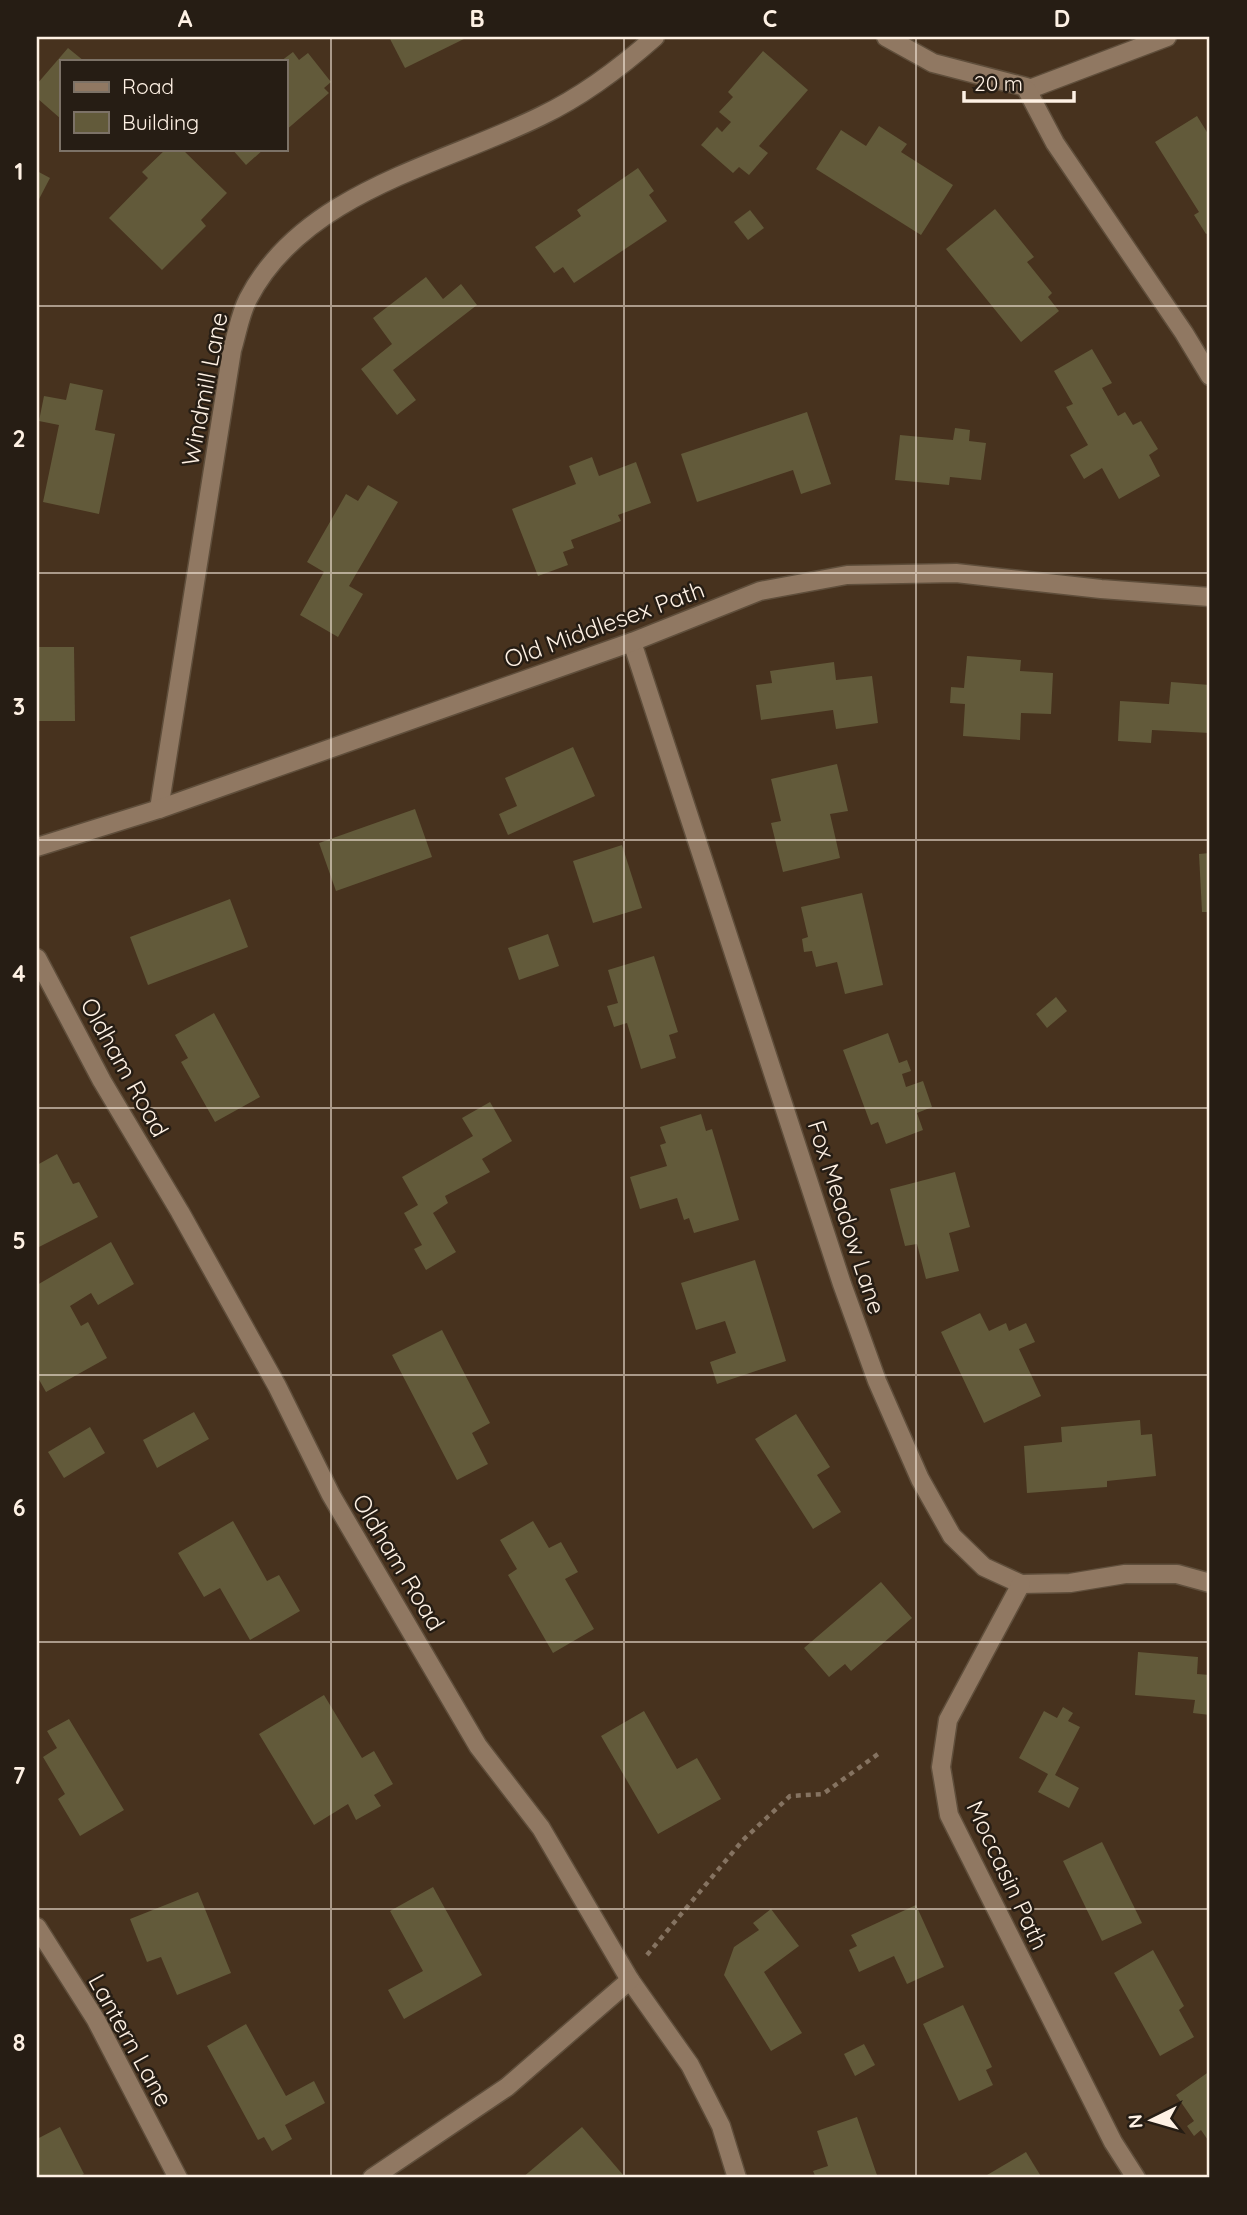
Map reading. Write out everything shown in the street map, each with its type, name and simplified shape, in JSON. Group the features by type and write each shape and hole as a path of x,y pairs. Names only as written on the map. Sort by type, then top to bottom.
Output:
{"street":[{"name":"Windmill Lane","path":"159,809 232,350 248,300 274,260 309,228 355,197 541,117 591,89 655,37"},
{"path":"886,37 933,63 1026,87 1055,143 1185,333 1210,376"},
{"path":"1027,90 1167,37"},
{"name":"Old Middlesex Path","path":"37,848 159,809 632,642 761,591 847,576 956,573 1101,589 1210,597"},
{"name":"Fox Meadow Lane","path":"632,642 842,1284 877,1381 920,1479 952,1536 984,1567 1021,1584 1070,1583 1125,1574 1177,1574 1210,1583"},
{"name":"Oldham Road","path":"37,958 102,1081 180,1212 271,1374 331,1495 478,1746 541,1828 629,1978 690,2065 721,2126 737,2178"},
{"name":"Moccasin Path","path":"1021,1584 948,1720 941,1767 948,1815 1113,2142 1136,2178"},
{"name":"Lantern Lane","path":"37,1927 96,2020 178,2178"},
{"path":"372,2178 507,2087 629,1978"}],"path":[{"path":"629,1978 744,1840 790,1796 823,1794 878,1754"}],"building":[{"path":"389,37 468,37 405,68"},
{"path":"68,48 83,60 60,60 60,118 37,98 37,84"},
{"path":"763,51 808,90 759,146 768,153 749,175 739,167 733,173 701,145 717,127 722,132 731,122 719,112 733,97 728,92"},
{"path":"293,52 299,60 308,53 331,82 324,88 329,93 287,129 287,60 282,60"},
{"path":"1197,116 1210,137 1210,232 1206,234 1194,215 1199,212 1155,142"},
{"path":"879,126 907,144 901,152 953,185 921,235 816,169 841,130 866,146"},
{"path":"165,150 183,150 227,193 201,220 206,226 162,270 109,218 148,178 142,172"},
{"path":"233,150 263,150 246,165"},
{"path":"638,168 654,191 649,195 667,221 574,283 563,267 554,273 535,247 581,216 577,210"},
{"path":"37,171 50,178 37,203"},
{"path":"995,209 1034,257 1027,262 1052,293 1048,297 1059,311 1021,342 946,249"},
{"path":"750,210 764,228 748,240 734,222"},
{"path":"426,277 443,299 461,284 477,305 393,370 416,400 397,415 361,369 392,344 373,318"},
{"path":"1092,349 1112,383 1102,388 1118,416 1125,412 1133,425 1141,421 1158,449 1149,455 1160,476 1119,499 1102,468 1084,479 1070,455 1088,445 1066,407 1073,404 1054,371"},
{"path":"70,383 103,390 95,430 115,434 99,514 43,502 59,425 39,421 44,396 66,400"},
{"path":"807,412 831,484 801,494 793,470 697,502 681,454"},
{"path":"955,428 970,430 969,441 986,443 981,480 950,477 949,485 895,480 900,435 953,440"},
{"path":"592,457 599,476 636,462 651,503 618,515 621,521 571,540 574,548 563,552 568,565 538,576 512,509 576,484 569,466"},
{"path":"368,485 398,502 349,586 363,594 338,637 300,615 324,572 307,562 346,494 358,501"},
{"path":"37,647 74,647 75,721 37,721"},
{"path":"967,656 1021,660 1020,671 1053,673 1051,714 1021,713 1020,740 963,736 965,704 950,703 951,687 964,688"},
{"path":"834,662 836,680 872,676 878,723 836,729 833,710 761,720 756,685 772,683 770,671"},
{"path":"1171,682 1210,685 1210,733 1152,730 1151,743 1118,741 1120,701 1169,704"},
{"path":"573,747 595,796 508,835 499,814 517,806 505,778"},
{"path":"837,764 848,811 830,814 840,858 783,872 771,823 781,821 771,779"},
{"path":"415,809 432,857 336,891 319,843"},
{"path":"622,845 642,908 593,923 573,861"},
{"path":"1210,853 1210,912 1202,912 1199,854"},
{"path":"862,893 883,985 845,994 837,962 816,967 812,951 804,952 802,939 808,937 801,907"},
{"path":"230,899 248,947 148,985 130,937"},
{"path":"548,934 559,966 519,980 508,948"},
{"path":"654,956 678,1032 669,1035 676,1058 641,1069 627,1023 614,1027 607,1006 618,1003 608,970"},
{"path":"1056,997 1067,1011 1047,1028 1036,1014"},
{"path":"214,1013 260,1097 215,1122 181,1062 188,1058 175,1035"},
{"path":"888,1033 899,1063 907,1060 911,1071 902,1074 906,1087 923,1081 932,1107 917,1113 923,1130 886,1144 878,1122 871,1125 843,1050"},
{"path":"490,1102 512,1141 482,1159 490,1172 445,1196 448,1203 433,1213 456,1252 426,1270 414,1249 422,1245 404,1213 418,1205 402,1177 473,1136 462,1118"},
{"path":"701,1114 706,1131 712,1129 739,1220 694,1233 689,1218 684,1220 677,1198 640,1209 630,1177 667,1166 660,1145 666,1143 660,1127"},
{"path":"57,1154 73,1184 79,1182 98,1217 37,1248 37,1165"},
{"path":"955,1172 970,1227 949,1233 959,1271 926,1279 917,1244 905,1246 890,1189"},
{"path":"111,1242 134,1284 98,1305 91,1293 70,1306 81,1326 88,1322 107,1358 46,1392 37,1376 37,1285"},
{"path":"755,1260 786,1361 717,1384 710,1362 736,1353 725,1321 696,1330 681,1283"},
{"path":"980,1313 989,1331 1006,1323 1009,1331 1026,1323 1035,1342 1019,1349 1041,1396 984,1423 941,1332"},
{"path":"442,1330 490,1423 472,1433 488,1464 457,1480 392,1355"},
{"path":"194,1412 209,1439 157,1468 143,1440"},
{"path":"796,1414 830,1467 817,1475 841,1512 813,1529 755,1439"},
{"path":"1140,1420 1141,1435 1152,1434 1156,1476 1107,1481 1107,1487 1027,1493 1024,1446 1062,1442 1061,1427"},
{"path":"90,1427 105,1453 64,1478 48,1452"},
{"path":"233,1521 267,1581 279,1575 300,1611 250,1640 220,1588 204,1597 178,1553"},
{"path":"533,1521 549,1548 561,1542 578,1572 565,1579 594,1629 553,1653 508,1575 517,1569 500,1540"},
{"path":"881,1582 912,1618 851,1671 845,1664 829,1677 804,1648"},
{"path":"1138,1652 1198,1657 1197,1674 1210,1675 1210,1715 1193,1713 1195,1700 1135,1695"},
{"path":"324,1695 362,1758 374,1751 393,1784 374,1795 381,1806 356,1820 348,1804 314,1825 259,1734"},
{"path":"1063,1707 1073,1713 1068,1721 1080,1727 1055,1775 1079,1788 1069,1808 1038,1792 1048,1774 1019,1758 1044,1711 1057,1718"},
{"path":"644,1711 677,1769 697,1758 721,1799 658,1834 601,1736"},
{"path":"69,1719 124,1810 80,1836 58,1799 65,1794 43,1757 57,1748 47,1731"},
{"path":"1102,1842 1142,1923 1102,1941 1063,1861"},
{"path":"433,1887 482,1975 404,2019 388,1990 423,1971 390,1911"},
{"path":"198,1892 231,1973 177,1995 161,1957 147,1962 130,1919"},
{"path":"916,1905 944,1967 907,1984 894,1956 859,1972 849,1950 857,1946 851,1935"},
{"path":"771,1909 799,1946 764,1972 802,2033 771,2051 724,1975 734,1947 759,1930 753,1923"},
{"path":"1153,1950 1184,2006 1179,2010 1194,2037 1160,2056 1114,1973"},
{"path":"963,2005 992,2067 986,2070 993,2085 959,2101 923,2024"},
{"path":"246,2024 286,2096 314,2081 325,2103 285,2125 292,2139 272,2151 264,2137 258,2140 207,2046"},
{"path":"864,2044 875,2065 855,2076 844,2054"},
{"path":"1210,2071 1210,2143 1201,2130 1194,2136 1187,2126 1194,2121 1176,2095"},
{"path":"857,2117 878,2178 816,2178 813,2171 828,2166 817,2131"},
{"path":"60,2127 84,2174 75,2178 37,2178 37,2139"},
{"path":"582,2127 624,2176 622,2178 522,2178"},
{"path":"1026,2152 1042,2178 982,2178"}]}
